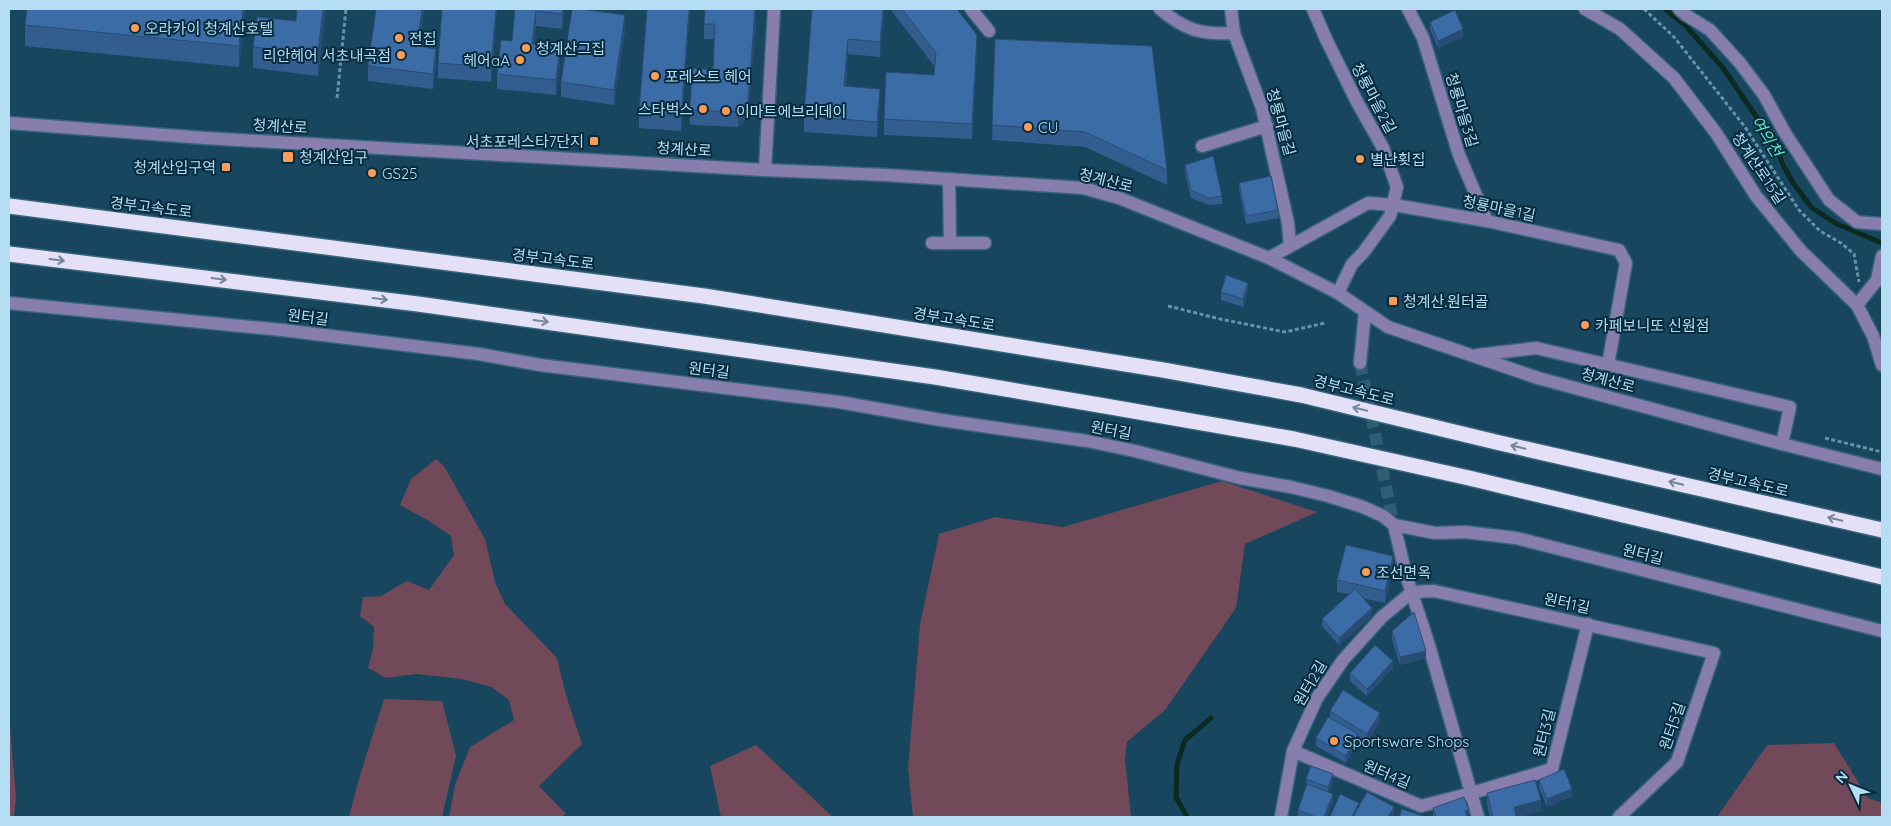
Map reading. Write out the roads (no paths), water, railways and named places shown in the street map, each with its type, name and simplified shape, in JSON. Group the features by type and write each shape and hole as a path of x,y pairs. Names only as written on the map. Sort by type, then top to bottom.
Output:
{"highway":[{"name":"경부고속도로","path":"9,206 704,296 1163,370 1301,395 1500,443 1882,530"},
{"path":"9,254 438,307 934,377 1114,407 1304,441 1882,577"}],"street":[{"path":"765,170 774,9"},
{"path":"971,9 989,31"},
{"path":"1160,9 1178,23 1201,32 1234,33"},
{"name":"청룡마을길","path":"1231,9 1234,33 1267,126 1288,223 1290,246"},
{"name":"청룡마을2길","path":"1313,9 1356,100 1383,148 1397,187 1394,205"},
{"name":"청룡마을3길","path":"1408,9 1423,38 1458,155 1487,221"},
{"name":"청계산로15길","path":"1585,9 1620,29 1674,78 1716,133 1756,196 1801,251 1857,305 1873,336 1882,365"},
{"path":"1679,9 1710,30 1740,63 1764,95 1785,134 1829,200 1857,222 1882,224"},
{"name":"청계산로","path":"9,123 205,138 1083,188 1119,198 1269,258 1338,293 1388,327 1538,378 1882,469"},
{"path":"1202,146 1267,126"},
{"path":"949,179 950,242"},
{"name":"청룡마을1길","path":"1269,258 1368,203 1394,205 1487,221 1619,250 1626,264 1608,365"},
{"path":"1338,293 1352,264 1363,253 1390,216 1394,205"},
{"path":"932,243 985,243"},
{"path":"1857,305 1878,280 1881,260"},
{"name":"원터길","path":"9,303 282,330 479,354 550,366 839,402 941,420 1087,441 1240,478 1328,496 1363,507 1383,516 1394,525 1435,533 1465,532 1516,538 1882,631"},
{"path":"1360,363 1365,312"},
{"path":"1475,356 1536,348 1790,407 1782,444"},
{"path":"1394,525 1406,575 1428,642 1478,817"},
{"name":"원터1길","path":"1412,592 1434,590 1714,653"},
{"name":"원터2길","path":"1282,817 1293,751 1317,698 1343,660 1382,617 1412,592"},
{"name":"원터3길","path":"1472,793 1552,769 1588,624"},
{"name":"원터5길","path":"1619,817 1677,762 1714,653"},
{"name":"원터4길","path":"1293,751 1421,806 1472,793"}],"waterway":[{"name":"여의천","path":"1665,9 1686,26 1723,68 1775,144 1783,165 1793,183 1812,208 1837,224 1882,243"},
{"path":"1187,817 1176,797 1177,764 1185,740 1211,718"}],"tunnel":[{"path":"1360,363 1394,525"}],"place":[{"name":"오라카이 청계산호텔","path":"135,28"},
{"name":"전집","path":"399,38"},
{"name":"청계산그집","path":"526,48"},
{"name":"리안헤어 서초내곡점","path":"401,55"},
{"name":"헤어aA","path":"520,60"},
{"name":"포레스트 헤어","path":"655,76"},
{"name":"스타벅스","path":"703,109"},
{"name":"이마트에브리데이","path":"726,111"},
{"name":"CU","path":"1028,127"},
{"name":"서초포레스타7단지","path":"594,141"},
{"name":"청계산입구","path":"288,157"},
{"name":"별난횟집","path":"1360,159"},
{"name":"청계산입구역","path":"226,167"},
{"name":"GS25","path":"372,173"},
{"name":"청계산.원터골","path":"1393,301"},
{"name":"카페보니또 신원점","path":"1585,325"},
{"name":"조선면옥","path":"1366,572"},
{"name":"Sportsware Shops","path":"1334,741"}]}
